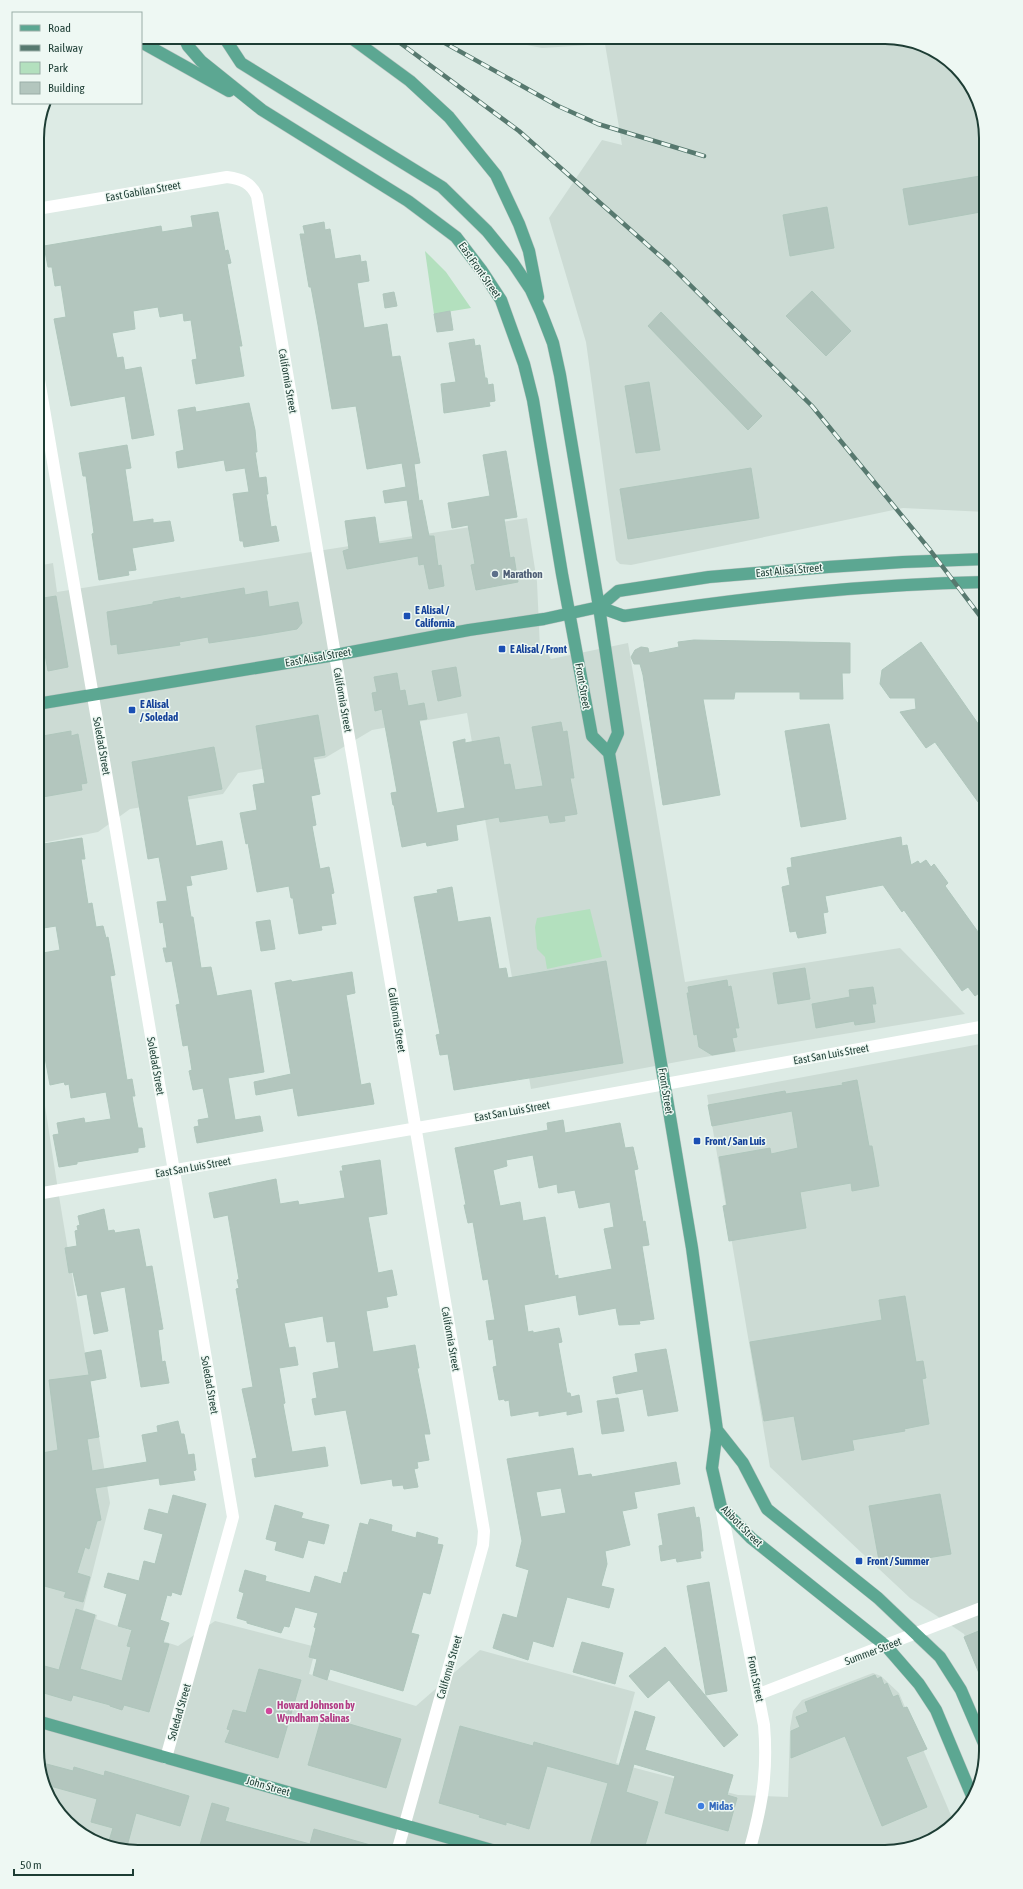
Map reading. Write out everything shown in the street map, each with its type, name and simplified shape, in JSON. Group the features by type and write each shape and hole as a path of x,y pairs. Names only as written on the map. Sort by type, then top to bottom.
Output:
{"main road":[{"path":"145,44 262,110"},
{"name":"East Front Street","path":"187,44 201,61 262,110 408,201 456,237 482,271 497,294 524,364 534,400 570,612"},
{"path":"229,44 241,63 442,187 488,231 513,263 530,290 541,312 553,344 560,375 599,607 618,733 609,753"},
{"path":"360,44 410,81 443,112 496,175 519,224 529,251 541,312"},
{"name":"East Alisal Street","path":"599,607 618,590 709,577 903,562 979,559"},
{"name":"East Alisal Street","path":"44,703 335,655 458,632 544,619 570,612 599,607 624,616 804,592 872,586 979,582"},
{"name":"Front Street","path":"570,612 592,736 609,753 692,1248 717,1430"},
{"path":"717,1430 743,1463 767,1509 878,1598 940,1657 961,1690 979,1732"},
{"name":"Abbott Street","path":"717,1430 712,1468 721,1508 751,1538 886,1646 919,1684 936,1710 970,1791"},
{"name":"John Street","path":"44,1723 476,1845"}],"street":[{"name":"East Gabilan Street","path":"44,208 227,177 238,178 248,183"},
{"name":"California Street","path":"248,183 253,188 257,196 484,1538 399,1845"},
{"name":"Soledad Street","path":"44,410 232,1517 166,1758"},
{"name":"East San Luis Street","path":"44,1193 979,1027"},
{"name":"Front Street","path":"721,1508 764,1725 766,1771 758,1819 751,1845"},
{"name":"Summer Street","path":"759,1694 916,1635 979,1609"}],"shaded area":[{"path":"522,44 605,44 542,48"},
{"path":"605,44 892,44 910,47 921,51 942,63 952,71 960,81 972,102 979,131 979,512 903,508 631,565 620,564 616,560 586,342 549,218 602,140 622,145"},
{"path":"527,518 537,582 540,649 546,650 551,659 628,643 685,982 900,948 965,1014 693,1059 531,1089 467,713 372,730 325,758 238,773 223,794 130,809 98,832 44,843 44,565 53,563 57,592"},
{"path":"979,1044 979,1670 964,1634 910,1598 770,1467 707,1095"},
{"path":"44,1099 110,1503 83,1610 97,1615 96,1619 178,1646 215,1621 316,1647 309,1674 416,1706 480,1650 635,1692 616,1763 738,1795 788,1797 790,1728 793,1711 802,1700 873,1673 881,1676 899,1693 952,1817 937,1829 921,1838 904,1843 886,1845 131,1845 107,1840 86,1829 71,1818 63,1808 51,1787 47,1776 44,1752"}],"green space":[{"path":"425,251 446,272 471,308 434,314"},
{"path":"590,909 602,957 547,969 545,957 537,949 535,927 537,918"}],"building":[{"path":"979,176 979,212 909,225 903,189"},
{"path":"827,207 834,248 790,256 783,215"},
{"path":"218,212 225,251 228,250 231,263 227,264 242,346 239,346 244,376 196,384 192,360 197,359 191,320 184,321 183,313 160,317 158,307 133,311 135,329 112,333 117,358 123,357 125,370 141,367 154,435 132,439 125,396 71,406 54,319 66,317 61,285 55,286 52,267 48,267 44,246 161,226 162,232 193,227 191,216"},
{"path":"324,222 325,230 330,229 335,259 360,255 361,262 366,261 369,281 357,283 364,328 387,324 392,357 400,356 420,463 414,464 419,501 422,500 429,536 434,536 438,566 441,565 444,586 429,589 424,564 419,565 418,556 347,569 343,551 349,549 345,521 375,517 379,544 413,539 407,500 385,503 383,491 406,487 402,463 367,469 356,406 332,409 318,325 311,287 309,287 300,234 305,234 303,226"},
{"path":"812,291 851,331 826,356 786,316"},
{"path":"394,292 397,306 385,308 383,294"},
{"path":"450,311 453,330 437,332 434,314"},
{"path":"661,312 762,416 748,430 648,326"},
{"path":"474,339 475,346 480,345 485,378 487,378 488,385 493,384 495,401 489,402 490,406 444,413 441,384 456,382 449,343"},
{"path":"649,382 660,450 636,453 625,386"},
{"path":"249,403 255,430 257,452 255,452 259,478 266,477 268,494 266,494 271,527 276,526 279,541 244,547 243,541 240,541 233,494 249,492 245,468 226,471 224,460 178,468 176,452 184,450 178,410 195,407 196,412"},
{"path":"127,445 131,468 125,469 133,522 153,519 153,523 170,521 174,541 132,548 136,570 128,571 129,575 99,580 92,534 94,533 86,476 83,476 79,453"},
{"path":"506,451 517,517 504,519 510,558 514,557 518,582 476,590 471,565 475,564 468,525 452,528 448,503 490,496 483,455"},
{"path":"751,468 759,518 628,539 620,489"},
{"path":"244,588 245,595 267,591 269,607 298,602 302,623 297,629 256,636 209,643 208,637 179,642 180,645 118,654 117,644 111,645 107,612 153,604 153,602 180,597 180,599"},
{"path":"56,596 68,667 48,671 44,649 44,598"},
{"path":"694,640 850,643 850,673 842,673 843,699 800,699 800,692 735,692 734,699 703,699 720,795 663,805 643,675 640,664 634,664 631,657 635,650 641,647 648,648 649,653 679,647 678,642"},
{"path":"921,642 979,725 979,803 935,742 926,748 900,712 916,709 915,698 890,698 880,684 882,670"},
{"path":"456,667 461,696 438,701 432,671"},
{"path":"397,673 400,691 405,690 408,706 424,703 427,719 419,720 437,813 465,808 453,742 465,739 465,743 499,737 504,765 510,764 515,790 543,786 532,727 561,722 563,732 567,731 574,778 570,778 577,814 564,816 565,821 550,823 548,815 500,822 499,817 456,825 458,840 427,846 426,842 402,847 391,793 397,792 382,709 375,711 372,693 377,692 374,677"},
{"path":"318,715 325,755 313,757 320,794 311,796 316,825 312,826 320,869 329,867 334,893 331,894 336,924 321,926 322,930 299,934 293,898 291,898 289,886 257,892 248,843 246,844 240,813 257,810 253,785 265,783 256,726"},
{"path":"829,724 846,819 801,827 785,731"},
{"path":"71,731 71,736 78,734 87,783 81,784 82,790 44,797 44,736"},
{"path":"214,747 222,789 187,796 196,846 222,841 227,869 190,876 192,885 186,886 191,917 193,917 201,968 211,967 217,996 251,990 264,1072 228,1078 235,1120 260,1116 263,1131 197,1143 194,1127 199,1126 198,1120 209,1118 203,1088 193,1090 189,1071 192,1070 188,1045 183,1046 176,1005 180,1004 172,961 166,962 163,948 167,948 163,922 160,923 157,902 167,901 159,857 148,859 132,762"},
{"path":"901,837 902,846 907,845 911,865 918,861 920,864 926,860 931,867 934,864 948,883 945,886 979,933 979,993 975,996 968,987 962,991 904,910 902,912 883,885 825,896 828,912 823,913 826,933 798,938 796,931 790,932 782,887 790,885 787,868 792,867 791,858"},
{"path":"82,838 85,859 81,859 88,904 92,903 96,927 103,926 106,938 108,937 115,975 110,976 127,1080 132,1079 135,1096 132,1096 133,1102 138,1128 142,1128 145,1147 138,1148 138,1152 77,1162 77,1164 59,1167 53,1135 59,1134 57,1123 84,1118 85,1123 111,1119 106,1092 71,1098 69,1084 65,1085 64,1082 50,1085 44,1052 44,953 60,950 56,926 44,928 44,844"},
{"path":"452,887 458,922 490,917 499,969 506,968 508,978 606,961 623,1063 454,1090 448,1054 440,1055 436,1035 440,1034 414,897 438,893 437,890"},
{"path":"270,920 275,949 261,951 256,922"},
{"path":"805,968 810,999 778,1004 773,973"},
{"path":"352,972 355,993 346,995 361,1085 370,1083 374,1104 298,1116 293,1088 256,1095 254,1082 291,1074 275,983 291,980 292,982"},
{"path":"727,980 728,987 731,986 739,1028 735,1028 737,1037 732,1038 735,1051 712,1055 699,1047 697,1034 694,1035 687,993 689,993 688,987"},
{"path":"873,987 876,1004 872,1004 875,1022 855,1025 854,1021 816,1028 812,1004 850,997 849,990"},
{"path":"857,1080 869,1146 872,1146 879,1186 852,1191 851,1183 800,1192 806,1228 729,1241 723,1206 727,1205 719,1157 770,1148 771,1154 798,1148 792,1111 712,1126 708,1105 785,1091 786,1094 843,1085 842,1083"},
{"path":"563,1120 565,1133 620,1123 625,1148 633,1147 638,1169 634,1170 643,1222 645,1221 649,1245 642,1246 654,1319 639,1321 640,1324 619,1325 616,1308 579,1315 576,1295 524,1305 528,1332 533,1331 533,1333 559,1328 562,1342 558,1343 567,1393 570,1393 571,1397 579,1395 582,1412 567,1415 567,1411 539,1416 539,1411 511,1416 509,1400 499,1400 493,1367 497,1366 493,1339 489,1340 486,1321 495,1320 488,1279 483,1280 473,1222 468,1223 455,1148 548,1130 547,1123","holes":["533,1155 539,1188 557,1184 558,1193 575,1190 579,1208 610,1202 614,1227 604,1229 612,1269 558,1279 558,1275 555,1276 545,1217 523,1221 520,1202 500,1206 493,1170 507,1166 506,1160"]},
{"path":"380,1160 387,1214 368,1217 378,1273 392,1270 397,1295 386,1297 388,1307 366,1311 373,1352 415,1345 419,1368 417,1368 430,1434 424,1434 429,1460 417,1462 418,1468 414,1469 418,1487 404,1489 403,1485 393,1486 392,1479 361,1484 346,1410 315,1415 312,1399 317,1398 313,1373 339,1368 335,1341 327,1342 323,1316 284,1323 289,1348 295,1347 298,1365 279,1368 285,1403 283,1404 292,1452 325,1447 328,1466 255,1477 252,1459 257,1458 242,1389 253,1387 236,1289 239,1288 237,1280 239,1279 228,1215 214,1218 209,1193 276,1179 280,1204 298,1201 299,1205 345,1198 340,1171 343,1171 342,1166"},
{"path":"104,1209 108,1231 114,1230 115,1233 139,1229 146,1267 152,1266 163,1329 158,1330 162,1362 165,1361 169,1383 141,1387 125,1287 100,1292 108,1331 94,1334 87,1294 78,1296 73,1272 69,1273 65,1248 77,1246 75,1231 78,1230 77,1226 80,1225 78,1216"},
{"path":"905,1296 916,1362 923,1361 926,1378 922,1379 929,1424 904,1429 905,1431 852,1440 854,1450 802,1460 794,1416 764,1421 750,1342 882,1320 879,1300"},
{"path":"666,1349 678,1411 648,1416 643,1389 616,1394 613,1377 638,1372 635,1354"},
{"path":"101,1350 106,1378 90,1381 99,1437 87,1439 92,1471 147,1462 142,1435 158,1432 157,1426 178,1421 181,1434 184,1434 188,1455 194,1454 196,1470 193,1471 195,1480 160,1485 159,1478 95,1488 101,1520 97,1521 89,1549 85,1547 77,1573 90,1577 83,1602 64,1597 66,1592 44,1586 44,1453 58,1450 49,1380 89,1375 85,1353"},
{"path":"618,1398 624,1431 602,1434 597,1401"},
{"path":"573,1448 578,1476 591,1474 592,1477 676,1462 680,1484 634,1492 637,1508 622,1511 630,1545 605,1551 607,1564 601,1586 614,1589 609,1608 567,1597 553,1647 533,1641 528,1660 493,1648 503,1614 517,1618 529,1570 516,1566 522,1541 507,1459","holes":["561,1488 566,1513 541,1517 536,1492"]},
{"path":"940,1494 951,1554 880,1566 869,1506"},
{"path":"173,1495 206,1504 181,1595 172,1592 171,1596 167,1595 160,1620 169,1623 163,1643 169,1644 149,1712 124,1705 122,1710 110,1705 73,1695 71,1701 44,1693 44,1666 59,1670 76,1609 95,1615 80,1669 122,1681 131,1647 127,1646 132,1630 118,1626 127,1594 104,1587 108,1573 139,1581 144,1561 155,1564 163,1534 144,1529 149,1509 168,1514"},
{"path":"275,1505 303,1513 301,1518 329,1525 324,1544 308,1540 303,1558 275,1550 277,1542 266,1539"},
{"path":"694,1507 696,1518 699,1517 701,1530 703,1551 700,1551 701,1558 677,1562 676,1558 661,1561 659,1546 663,1545 658,1514"},
{"path":"370,1519 392,1525 391,1531 416,1538 417,1532 438,1538 437,1544 443,1545 430,1594 423,1592 411,1633 419,1635 403,1691 330,1669 327,1680 313,1675 317,1659 309,1657 318,1613 295,1607 289,1627 284,1626 281,1633 247,1623 247,1621 237,1618 244,1593 239,1591 245,1570 266,1576 265,1581 310,1593 315,1576 341,1584 344,1572 347,1573 360,1523 368,1525"},
{"path":"709,1582 727,1691 706,1695 687,1586"},
{"path":"979,1631 979,1673 964,1637"},
{"path":"582,1642 623,1653 615,1684 573,1672"},
{"path":"665,1647 738,1735 724,1747 669,1680 648,1698 629,1676"},
{"name":"Howard Johnson by Wyndham Salinas","path":"259,1669 301,1680 278,1758 225,1742 230,1730 227,1729 233,1710 246,1713"},
{"path":"875,1675 877,1679 881,1677 884,1685 887,1683 893,1697 898,1695 903,1708 907,1707 927,1749 906,1757 927,1807 882,1826 845,1736 791,1758 791,1731 800,1727 796,1717 808,1712 805,1702"},
{"path":"635,1711 655,1717 645,1750 733,1775 727,1795 737,1798 728,1831 665,1813 675,1776 634,1764 626,1792 658,1802 645,1845 590,1845 608,1783 547,1766 529,1829 506,1822 506,1825 479,1817 480,1815 439,1803 460,1726 533,1746 534,1742 619,1766"},
{"path":"322,1716 401,1739 386,1788 308,1765"},
{"path":"45,1764 73,1771 74,1767 104,1776 105,1771 189,1796 180,1826 136,1813 128,1844 109,1841 113,1828 91,1822 97,1799 51,1786"},
{"path":"212,1803 229,1808 225,1821 310,1844 314,1829 370,1845 200,1845"}],"railway":[{"path":"401,44 519,131 668,263 812,406 930,550 979,615"},
{"path":"447,44 558,106 598,124 704,156"}],"place":[{"name":"Marathon","path":"495,574"},
{"name":"E Alisal / California","path":"407,616"},
{"name":"E Alisal / Front","path":"502,649"},
{"name":"E Alisal / Soledad","path":"132,710"},
{"name":"Front / San Luis","path":"697,1141"},
{"name":"Front / Summer","path":"859,1561"},
{"name":"Howard Johnson by Wyndham Salinas","path":"269,1711"},
{"name":"Midas","path":"701,1806"}]}
